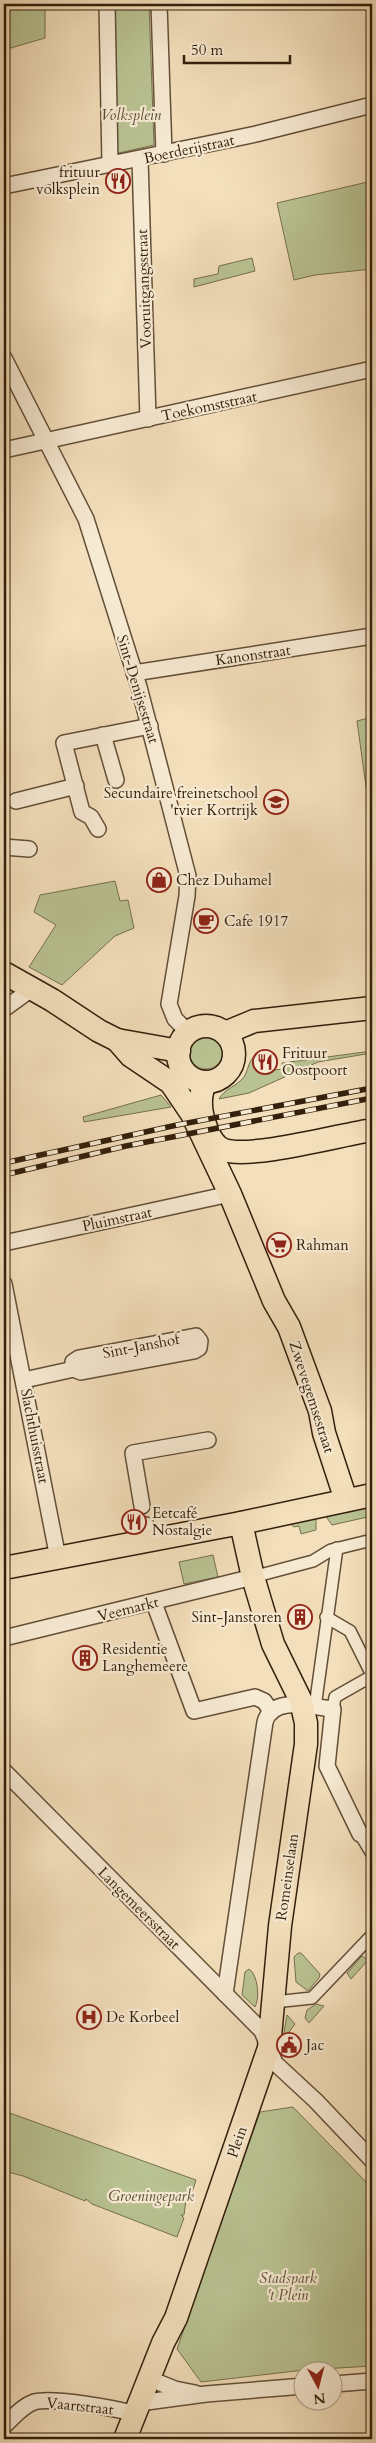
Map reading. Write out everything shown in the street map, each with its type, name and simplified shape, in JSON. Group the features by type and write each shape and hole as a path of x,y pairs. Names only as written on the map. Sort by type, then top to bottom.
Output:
{"main road":[{"name":"Zwevegemsestraat","path":"4,973 33,988 116,1040 131,1056 171,1083 192,1114 230,1194 299,1355 320,1411 324,1433 346,1500"},
{"path":"229,1039 247,1022 372,1008"},
{"path":"203,1026 219,1028 229,1039 234,1059 228,1071 218,1079 200,1080 184,1070 183,1042 203,1026"},
{"name":"Zwevegemsestraat","path":"116,1040 183,1042"},
{"path":"200,1080 201,1110 215,1144 225,1151 255,1152 372,1130"},
{"name":"Zwevegemsestraat","path":"192,1114 190,1104 200,1080"},
{"name":"Zwevegemsestraat","path":"249,1241 245,1206 234,1179 233,1170 237,1161 255,1152"},
{"path":"4,1568 58,1558 147,1532 241,1523 372,1495"},
{"path":"241,1523 252,1577 273,1644 304,1700"},
{"name":"Romeinselaan","path":"269,2048 280,1926 306,1744 304,1700"},
{"name":"Plein","path":"125,2439 163,2343 176,2318 269,2048"}],"street":[{"path":"107,4 110,165"},
{"path":"160,4 164,154"},
{"name":"Boerderijstraat","path":"4,186 140,160 372,105"},
{"name":"Vooruitgangsstraat","path":"140,160 148,419"},
{"name":"Sint-Denijsestraat","path":"4,358 86,519 150,726 188,876 187,896 169,1004 183,1042"},
{"name":"Toekomststraat","path":"4,450 372,369"},
{"name":"Kanonstraat","path":"134,673 372,636"},
{"path":"98,829 91,817 82,812 64,742 150,726"},
{"path":"103,735 116,780"},
{"path":"16,801 76,786"},
{"path":"4,847 29,849"},
{"path":"4,1009 33,988"},
{"name":"Pluimstraat","path":"4,1243 230,1194"},
{"name":"Slachthuisstraat","path":"4,1284 58,1558"},
{"name":"Sint-Janshof","path":"24,1380 74,1369 81,1372 194,1350 199,1348 200,1341 196,1336 191,1336 79,1358 74,1362 74,1369"},
{"path":"142,1506 133,1453 208,1440"},
{"name":"Veemarkt","path":"4,1638 154,1603 313,1561 337,1548 372,1540"},
{"name":"Romeinselaan","path":"304,1700 326,1617 337,1548"},
{"path":"154,1603 194,1711 255,1697 264,1701 271,1711"},
{"path":"326,1617 350,1631 372,1676 335,1697 327,1766 360,1834 372,1854"},
{"path":"224,1994 266,1719 271,1711 281,1705 304,1700 333,1709"},
{"name":"Langemeersstraat","path":"4,1771 262,2031 269,2048"},
{"path":"274,2000 312,1998 372,1935"},
{"path":"269,2048 274,2063 316,2101 372,2160"},
{"path":"150,2379 175,2389 206,2394"},
{"path":"344,2383 372,2381"},
{"path":"137,2409 206,2394 294,2387"},
{"name":"Vaartstraat","path":"4,2426 22,2409 39,2402 137,2409"}],"green space":[{"path":"4,4 45,4 45,38 4,50"},
{"name":"Volksplein","path":"107,4 149,4 154,145 110,155"},
{"path":"372,181 372,269 315,275 294,280 277,203"},
{"path":"252,258 255,271 194,287 194,279 218,274 219,266"},
{"path":"372,717 372,830 357,721"},
{"path":"115,881 120,901 128,900 134,928 115,936 62,985 29,967 56,925 34,912 40,895"},
{"path":"206,1035 218,1040 223,1052 218,1064 206,1069 194,1064 189,1052 194,1040"},
{"path":"372,1051 372,1053 318,1062 249,1093 219,1099 244,1077 250,1062 256,1055 258,1072 283,1069 282,1063"},
{"path":"161,1095 171,1107 84,1122 83,1117"},
{"path":"372,1505 372,1516 332,1525 325,1515"},
{"path":"316,1517 316,1530 301,1534 299,1526 294,1527 288,1522"},
{"path":"213,1555 218,1577 184,1584 179,1562"},
{"path":"301,1953 320,1974 308,1991 296,1982 294,1957"},
{"path":"362,1956 368,1960 351,1979 347,1973"},
{"path":"249,1969 254,1976 257,1987 257,2003 255,2007 242,1995 245,1972"},
{"path":"316,2004 324,2006 309,2023 305,2018 307,2010"},
{"path":"287,2015 295,2024 283,2039"},
{"name":"Stadspark 't Plein","path":"293,2107 372,2188 372,2366 344,2368 344,2360 294,2360 294,2371 201,2382 177,2349 260,2112"},
{"name":"Groeningepark","path":"4,2111 196,2180 190,2199 186,2200 184,2215 181,2215 184,2218 177,2237 92,2204 86,2199 85,2201 23,2176 4,2171"}],"railway":[{"path":"4,1163 177,1125 372,1088"},
{"path":"4,1175 126,1146 372,1098"}],"place":[{"name":"frituur volksplein","path":"118,181"},
{"name":"Secundaire freinetschool 'tvier Kortrijk","path":"276,802"},
{"name":"Chez Duhamel","path":"159,880"},
{"name":"Cafe 1917","path":"206,921"},
{"name":"Frituur Oostpoort","path":"265,1062"},
{"name":"Rahman","path":"279,1245"},
{"name":"Eetcafé Nostalgie","path":"134,1522"},
{"name":"Sint-Janstoren","path":"300,1617"},
{"name":"Residentie Langhemeere","path":"85,1658"},
{"name":"De Korbeel","path":"89,2017"},
{"name":"Jac","path":"289,2045"}]}
